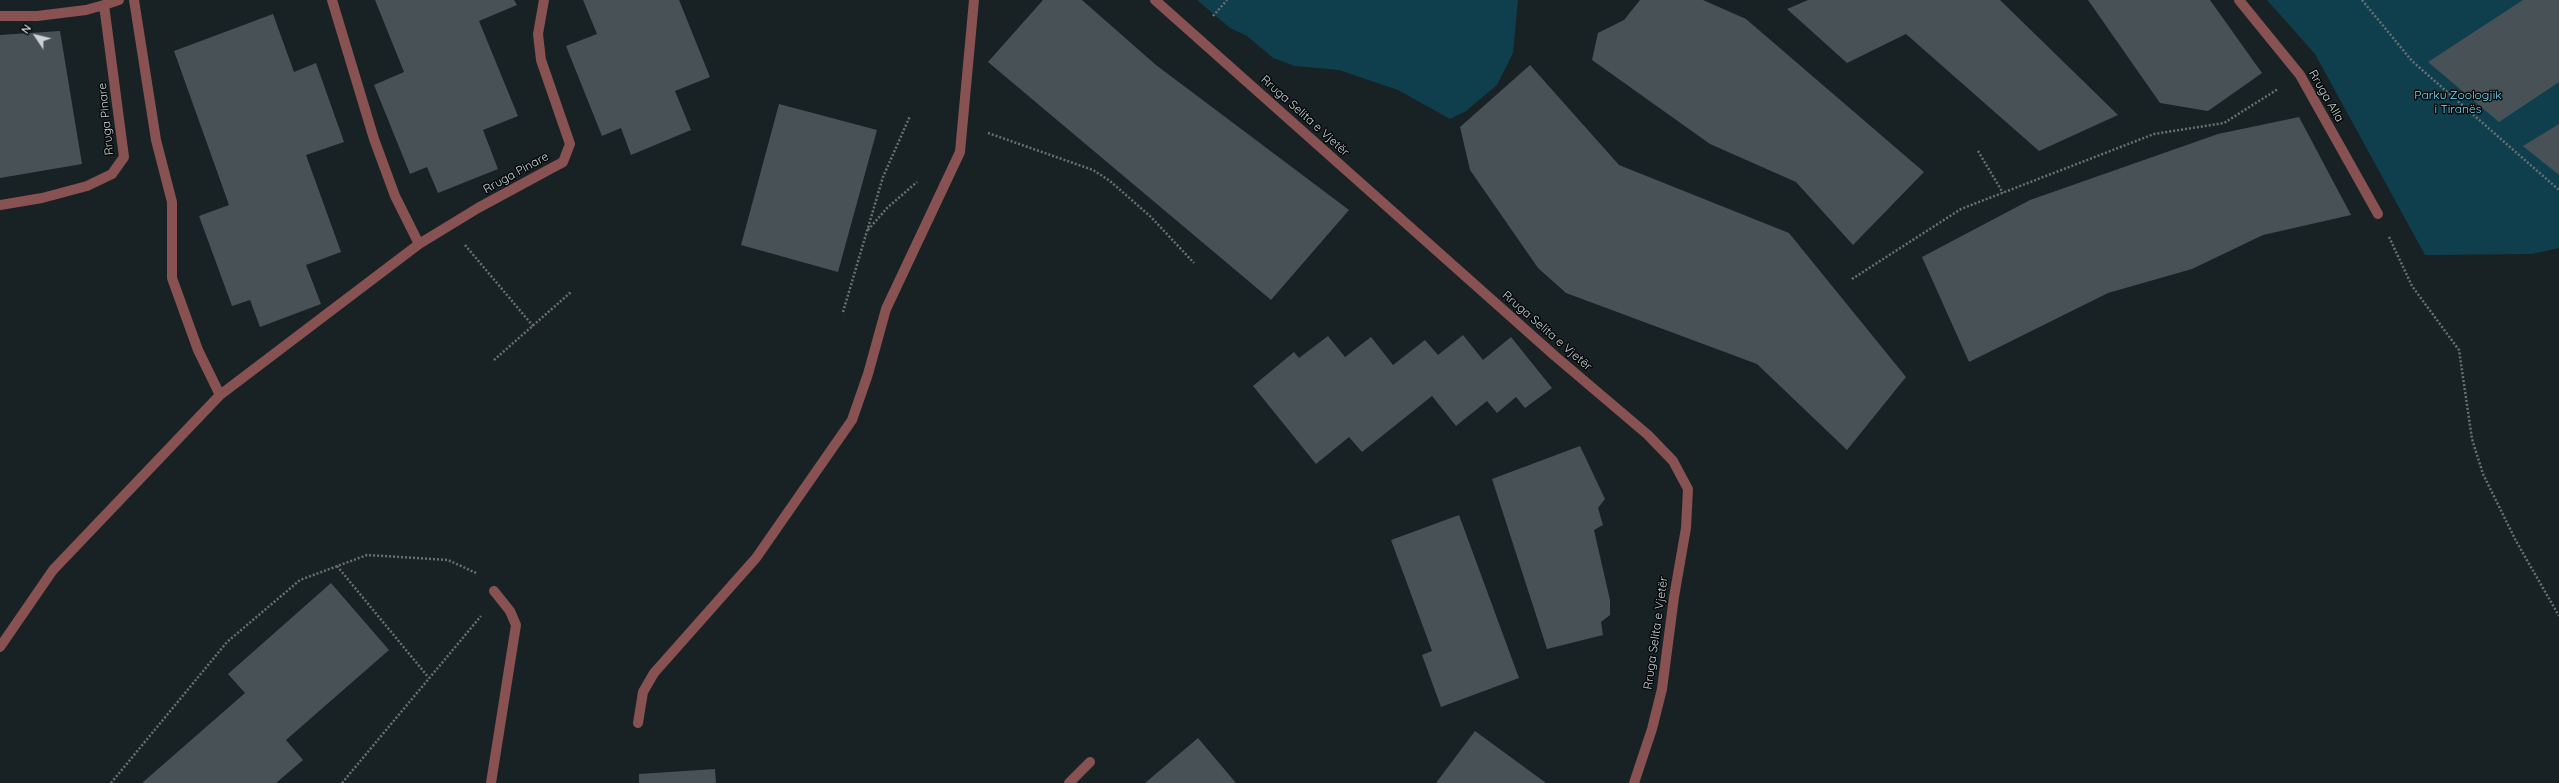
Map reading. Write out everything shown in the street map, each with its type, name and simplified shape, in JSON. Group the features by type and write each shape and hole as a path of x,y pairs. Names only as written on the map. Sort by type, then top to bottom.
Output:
{"street":[{"path":"0,16 37,16 86,10 119,0"},
{"path":"134,0 156,140 172,202 172,278 198,350 220,395"},
{"path":"332,0 374,139 395,196 419,244"},
{"name":"Rruga Pinare","path":"0,647 53,570 220,395 419,244 448,225 563,162 570,144 541,60 538,34 544,0"},
{"path":"638,723 643,692 654,673 756,558 852,420 868,374 886,309 960,152 974,0"},
{"name":"Rruga Selita e Vjetër","path":"1155,0 1555,356 1648,435 1673,461 1688,489 1686,528 1674,598 1662,689 1652,729 1634,783"},
{"name":"Rruga Alla","path":"2239,0 2300,75 2378,214"},
{"name":"Rruga Pinare","path":"0,205 42,198 87,186 112,174 124,158 104,5"},
{"path":"491,783 516,625 510,612 494,591"},
{"path":"1069,783 1090,762"}],"path":[{"path":"2362,0 2412,61 2559,190"},
{"path":"1852,280 1961,209 2154,134 2224,123 2300,75"},
{"path":"843,312 883,177 910,116"},
{"path":"963,123 1003,140 1093,170 1110,181 1146,212 1194,263"},
{"path":"1978,151 2003,193"},
{"path":"867,232 887,208 914,182 949,174"},
{"path":"2378,214 2412,286 2459,350 2472,438 2479,463 2516,541 2559,616"},
{"path":"448,225 533,326"},
{"path":"494,360 571,292"},
{"path":"111,783 227,642 300,580 367,555 448,560 482,576 494,591 484,613 342,783"},
{"path":"337,566 429,678"}],"green space":[{"path":"1197,0 1518,0 1513,53 1497,85 1466,111 1450,119 1398,90 1339,70 1295,66 1273,58 1247,36 1230,28"},
{"name":"Parku Zoologjik i Tiranës","path":"2267,0 2559,0 2559,248 2532,254 2425,255 2315,54"}],"building":[{"path":"375,0 514,0 517,5 479,21 518,116 483,130 498,169 438,193 427,167 410,174 374,85 404,72"},
{"path":"583,0 679,0 710,77 675,91 691,130 631,155 621,128 602,136 566,46 597,34"},
{"path":"1043,0 1082,0 1156,65 1349,210 1271,300 988,62"},
{"path":"1640,0 1703,0 1746,19 1924,172 1853,245 1796,182 1710,144 1592,60 1598,33 1624,20"},
{"path":"1808,0 2000,0 2118,115 2039,151 1906,34 1847,63 1787,9"},
{"path":"2088,0 2210,0 2262,73 2208,111 2160,103"},
{"path":"2523,0 2559,0 2559,82 2499,122 2428,62"},
{"path":"273,14 294,72 316,63 344,142 306,155 341,252 306,265 321,304 260,327 250,300 232,306 199,216 229,205 174,51"},
{"path":"60,31 82,164 0,178 0,35"},
{"path":"1530,65 1619,165 1789,233 1906,377 1847,450 1757,364 1566,293 1538,268 1470,170 1460,127"},
{"path":"779,104 877,130 838,272 741,245"},
{"path":"2299,117 2351,215 2263,235 2192,269 2108,293 1969,362 1922,257 2030,200 2218,134"},
{"path":"2559,124 2559,175 2523,146"},
{"path":"1463,335 1483,360 1511,337 1552,388 1525,408 1516,397 1497,413 1487,401 1456,426 1432,396 1362,452 1349,437 1316,464 1253,386 1294,352 1299,358 1328,336 1345,357 1371,337 1393,365 1425,340 1438,355"},
{"path":"1580,446 1605,499 1598,508 1603,525 1594,530 1610,600 1610,615 1601,622 1603,635 1547,649 1492,479"},
{"path":"1459,515 1519,678 1441,707 1422,655 1432,651 1391,540"},
{"path":"331,583 389,650 286,740 303,760 276,783 142,783 245,693 228,674"},
{"path":"1475,731 1546,783 1436,783"},
{"path":"1198,738 1236,783 1145,783"},
{"path":"715,769 716,783 639,783 639,774"}]}
